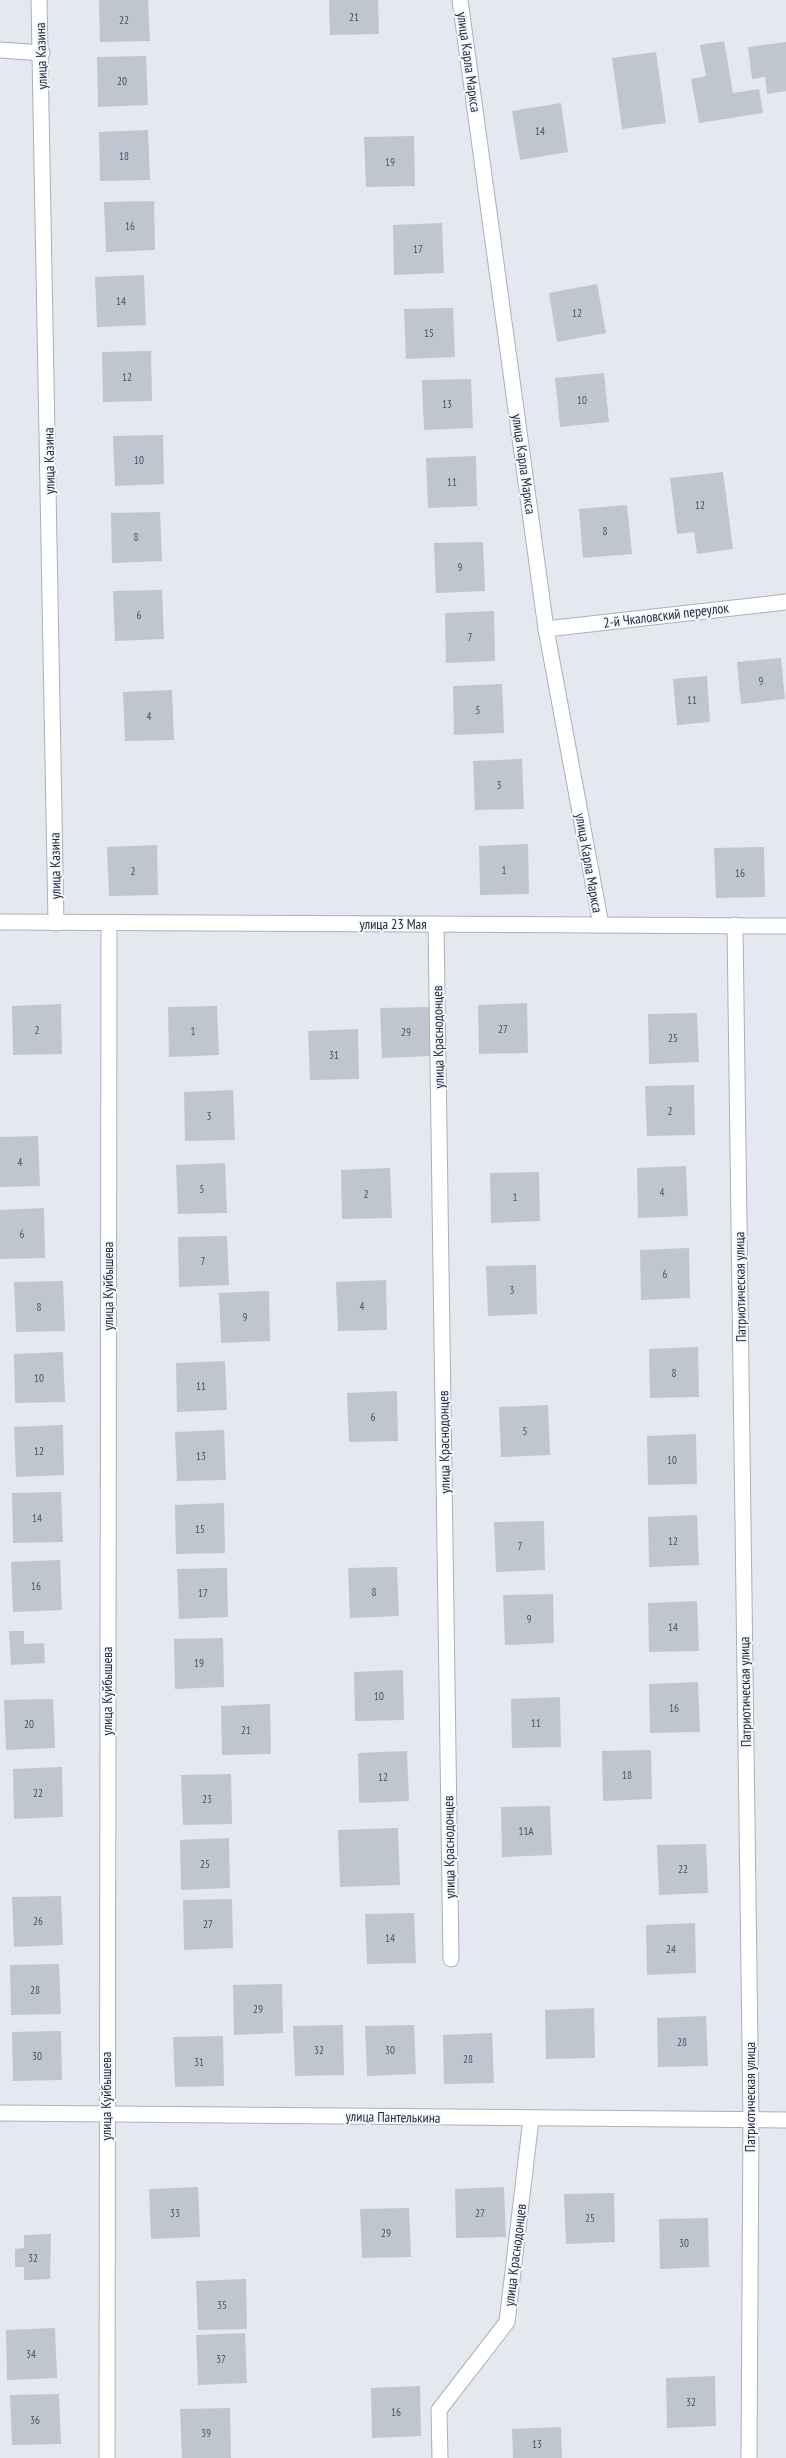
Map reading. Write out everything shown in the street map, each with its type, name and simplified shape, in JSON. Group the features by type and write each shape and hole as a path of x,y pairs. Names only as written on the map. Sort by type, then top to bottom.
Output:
{"street":[{"name":"улица Казина","path":"39,0 42,53 56,923"},
{"name":"улица Карла Маркса","path":"461,0 546,629 601,925"},
{"path":"0,50 42,53"},
{"name":"2-й Чкаловский переулок","path":"546,629 786,602"},
{"name":"улица 23 Мая","path":"0,922 786,926"},
{"name":"улица Куйбышева","path":"106,2458 110,924"},
{"name":"улица Краснодонцев","path":"436,924 451,1959"},
{"name":"Патриотическая улица","path":"735,925 750,2120 749,2458"},
{"name":"улица Пантелькина","path":"0,2113 786,2120"},
{"name":"улица Краснодонцев","path":"440,2458 439,2410 507,2322 531,2119"}],"building":[{"path":"99,0 148,0 150,41 100,42"},
{"path":"329,0 378,0 379,34 330,35"},
{"path":"724,41 733,93 759,89 763,113 699,123 691,79 706,76 700,45"},
{"path":"786,42 786,91 767,94 765,77 752,79 748,47"},
{"path":"656,52 666,123 622,129 612,58"},
{"path":"146,56 148,105 98,107 97,57"},
{"path":"561,103 568,152 520,160 512,111"},
{"path":"148,130 150,180 100,181 99,132"},
{"path":"414,136 415,186 366,187 364,137"},
{"path":"154,201 155,250 106,252 104,202"},
{"path":"442,223 444,273 394,275 393,225"},
{"path":"144,275 146,325 97,327 95,277"},
{"path":"597,284 606,333 557,342 549,293"},
{"path":"453,308 455,357 406,359 404,309"},
{"path":"151,351 152,401 103,402 102,352"},
{"path":"604,373 609,422 560,427 555,378"},
{"path":"471,379 473,428 424,430 422,380"},
{"path":"163,435 164,484 115,486 113,436"},
{"path":"476,456 477,506 428,508 426,458"},
{"path":"723,472 733,549 697,554 694,532 677,534 670,478"},
{"path":"627,505 632,554 583,558 579,509"},
{"path":"160,512 162,561 112,563 111,513"},
{"path":"483,542 485,591 436,593 434,543"},
{"path":"162,590 164,639 115,641 113,591"},
{"path":"494,611 495,661 446,663 445,613"},
{"path":"781,658 785,699 741,704 737,662"},
{"path":"707,676 710,722 677,725 673,679"},
{"path":"502,684 504,733 454,735 453,686"},
{"path":"172,690 174,740 125,741 123,692"},
{"path":"522,759 524,809 475,810 473,761"},
{"path":"528,844 529,894 480,895 479,846"},
{"path":"157,845 158,895 109,896 107,847"},
{"path":"764,847 765,897 716,898 714,848"},
{"path":"527,1003 528,1053 479,1054 478,1005"},
{"path":"61,1004 62,1054 13,1055 12,1006"},
{"path":"217,1006 219,1055 169,1057 168,1007"},
{"path":"430,1007 431,1056 382,1058 380,1008"},
{"path":"697,1013 699,1062 649,1064 648,1014"},
{"path":"358,1029 359,1079 310,1080 308,1031"},
{"path":"694,1085 695,1135 647,1136 645,1086"},
{"path":"233,1090 235,1140 185,1141 184,1092"},
{"path":"38,1136 40,1186 0,1187 0,1137"},
{"path":"225,1163 227,1213 178,1214 176,1165"},
{"path":"686,1166 688,1216 638,1218 637,1168"},
{"path":"390,1168 392,1218 342,1219 341,1170"},
{"path":"539,1172 540,1221 491,1223 490,1173"},
{"path":"44,1208 45,1258 0,1259 0,1210"},
{"path":"227,1236 229,1285 179,1287 178,1237"},
{"path":"689,1248 690,1298 641,1300 640,1250"},
{"path":"536,1265 537,1314 488,1316 486,1266"},
{"path":"386,1280 387,1330 338,1331 336,1282"},
{"path":"63,1281 65,1331 16,1332 14,1282"},
{"path":"269,1291 270,1341 221,1343 219,1293"},
{"path":"698,1347 699,1397 650,1398 649,1349"},
{"path":"63,1352 65,1402 15,1403 14,1354"},
{"path":"225,1361 227,1410 177,1412 176,1363"},
{"path":"397,1391 398,1441 349,1442 347,1393"},
{"path":"548,1405 550,1455 501,1457 499,1407"},
{"path":"63,1425 64,1475 16,1477 14,1427"},
{"path":"224,1430 226,1480 177,1481 175,1432"},
{"path":"696,1434 697,1484 648,1485 647,1436"},
{"path":"61,1492 63,1542 13,1543 12,1493"},
{"path":"224,1503 225,1553 176,1554 175,1505"},
{"path":"697,1515 699,1565 649,1567 648,1517"},
{"path":"544,1521 545,1570 496,1572 494,1522"},
{"path":"60,1560 62,1610 13,1612 11,1562"},
{"path":"397,1567 399,1616 350,1618 348,1568"},
{"path":"227,1568 228,1617 179,1619 177,1569"},
{"path":"553,1594 554,1643 505,1645 503,1595"},
{"path":"697,1601 699,1651 649,1652 648,1603"},
{"path":"9,1631 24,1631 24,1644 44,1643 45,1663 11,1665"},
{"path":"223,1638 224,1687 175,1689 174,1639"},
{"path":"403,1670 404,1720 355,1721 354,1672"},
{"path":"698,1682 700,1732 650,1733 649,1684"},
{"path":"560,1697 561,1747 512,1748 511,1699"},
{"path":"53,1699 55,1748 6,1750 4,1700"},
{"path":"270,1704 271,1754 222,1755 221,1706"},
{"path":"651,1750 652,1799 603,1801 602,1751"},
{"path":"407,1751 409,1801 359,1803 358,1753"},
{"path":"62,1767 63,1817 14,1819 13,1769"},
{"path":"231,1774 232,1824 183,1825 181,1775"},
{"path":"550,1806 552,1855 502,1857 501,1807"},
{"path":"398,1828 400,1885 340,1887 338,1830"},
{"path":"229,1838 230,1888 181,1890 180,1840"},
{"path":"706,1844 708,1893 659,1895 657,1845"},
{"path":"61,1896 63,1945 14,1947 12,1897"},
{"path":"232,1899 233,1948 184,1950 183,1900"},
{"path":"414,1913 416,1963 367,1964 365,1914"},
{"path":"695,1923 696,1973 647,1975 646,1925"},
{"path":"59,1964 61,2014 11,2015 10,1965"},
{"path":"282,1984 283,2033 234,2035 233,1985"},
{"path":"594,2008 595,2058 546,2059 545,2010"},
{"path":"706,2016 708,2066 658,2067 657,2018"},
{"path":"343,2025 344,2075 295,2076 293,2026"},
{"path":"414,2025 416,2074 367,2076 365,2026"},
{"path":"61,2031 62,2080 13,2081 12,2032"},
{"path":"492,2033 494,2083 444,2084 443,2035"},
{"path":"223,2036 224,2086 175,2087 173,2037"},
{"path":"198,2187 200,2237 151,2239 149,2189"},
{"path":"504,2187 506,2237 456,2238 455,2189"},
{"path":"614,2193 615,2242 566,2244 564,2194"},
{"path":"409,2208 411,2257 362,2258 360,2209"},
{"path":"708,2218 709,2267 660,2269 659,2219"},
{"path":"51,2234 50,2279 24,2280 24,2267 15,2267 15,2249 24,2248 24,2235"},
{"path":"246,2279 247,2329 198,2330 196,2281"},
{"path":"55,2328 57,2378 7,2380 6,2330"},
{"path":"245,2333 247,2383 198,2385 196,2335"},
{"path":"715,2376 716,2426 667,2428 666,2378"},
{"path":"420,2386 421,2436 372,2438 371,2388"},
{"path":"59,2394 61,2444 12,2445 10,2395"},
{"path":"230,2408 231,2458 182,2458 180,2409"},
{"path":"561,2427 562,2458 513,2458 512,2429"}]}
